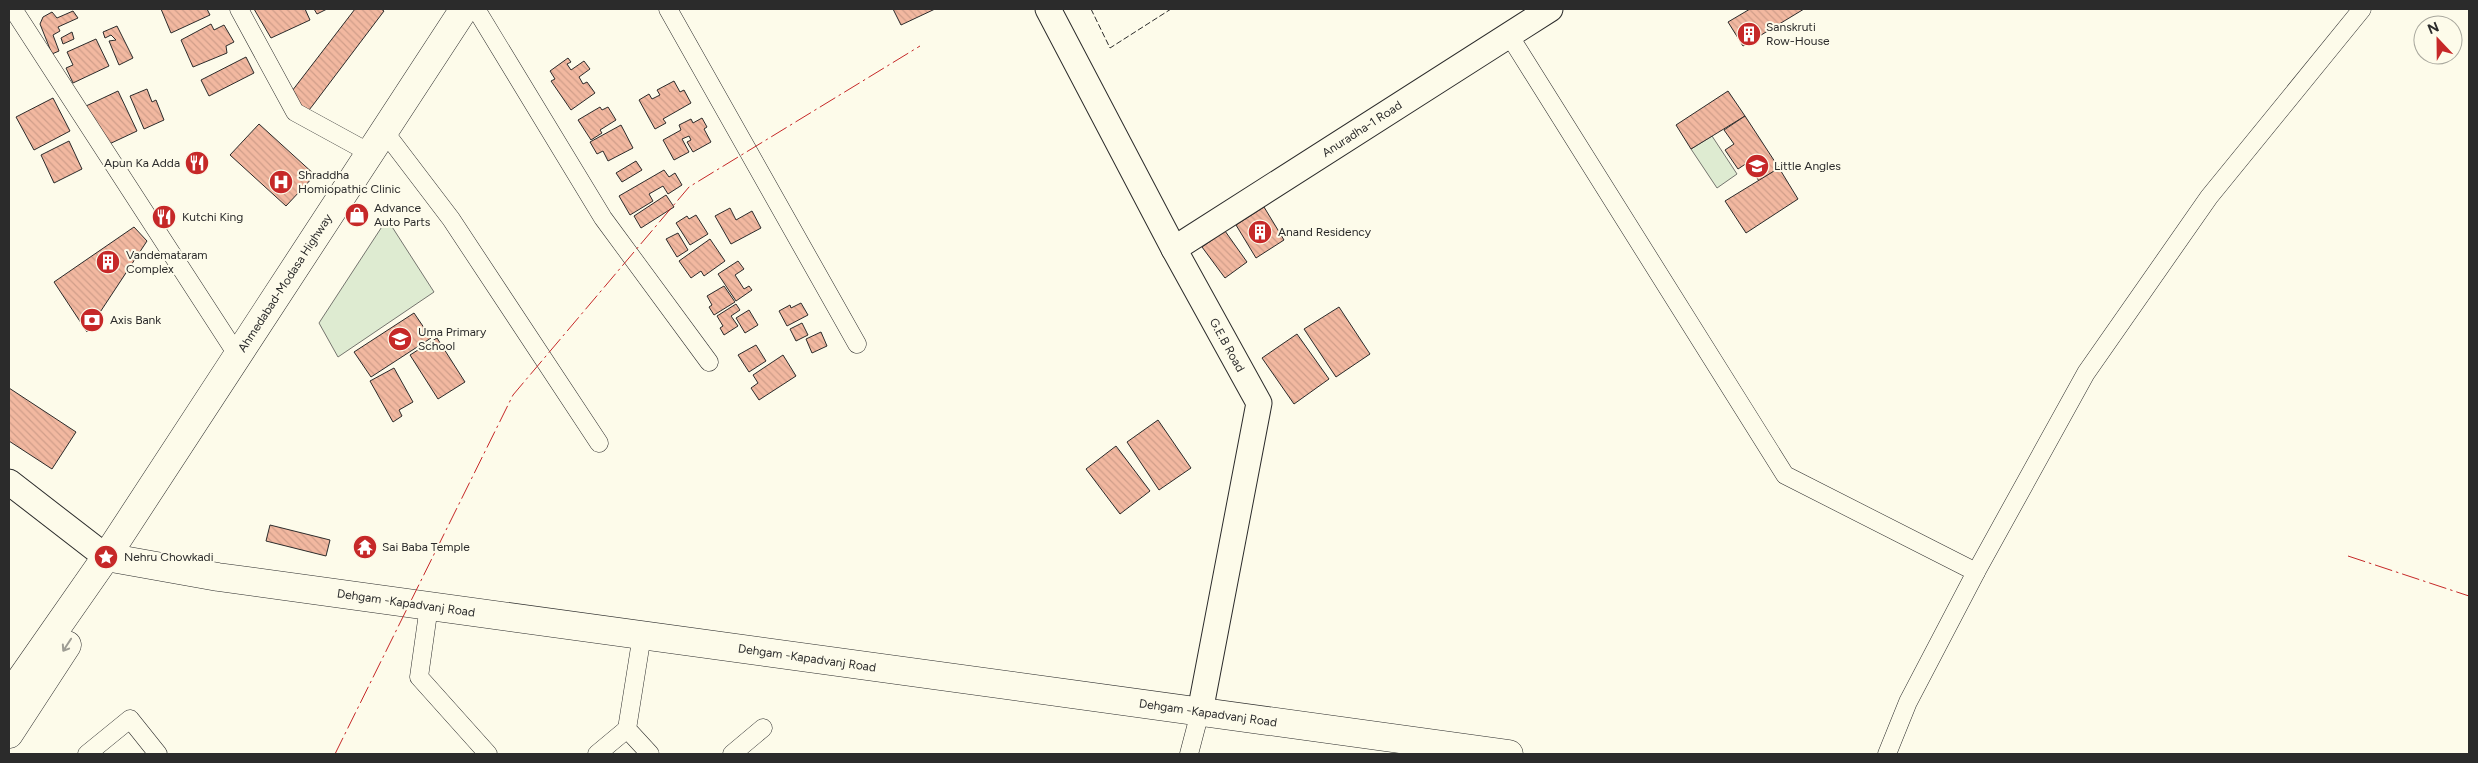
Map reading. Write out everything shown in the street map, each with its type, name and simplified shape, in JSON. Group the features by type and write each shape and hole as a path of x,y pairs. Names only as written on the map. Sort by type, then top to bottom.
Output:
{"main road":[{"name":"Ahmedabad-Modasa Highway","path":"114,558 238,356 464,9"},
{"name":"Dehgam -Kapadvanj Road","path":"114,558 218,577 1508,754"},
{"path":"9,696 114,558"},
{"path":"9,734 114,558"}],"street":[{"path":"13,9 238,356"},
{"path":"239,9 295,112 377,142 451,220 599,444"},
{"path":"476,9 603,218 709,362"},
{"path":"668,9 857,344"},
{"name":"G.E.B Road","path":"1048,9 1174,249 1259,403 1200,712"},
{"name":"Anuradha-1 Road","path":"1174,249 1550,9"},
{"path":"1887,754 1908,702 1976,572 2086,373 2209,197 2362,9"},
{"path":"1509,35 1785,475 1976,572"},
{"path":"9,482 114,558"},
{"path":"429,606 419,677 488,754"},
{"path":"597,754 628,729 642,635"},
{"path":"1189,754 1200,712"},
{"path":"88,754 130,719 158,754"},
{"path":"732,754 762,728"},
{"path":"628,729 650,754"}],"green space":[{"path":"1712,136 1737,174 1717,188 1691,149"},
{"path":"387,219 434,292 338,357 319,323"}],"building":[{"path":"161,9 207,9 210,15 171,33"},
{"path":"254,9 305,9 310,20 271,38"},
{"path":"314,9 327,9 317,14"},
{"path":"355,9 381,9 384,11 309,110 303,109 292,91"},
{"path":"893,9 935,9 901,25"},
{"name":"Sanskruti Row-House","path":"1750,9 1804,9 1743,46 1728,22"},
{"path":"73,11 78,18 58,27 60,31 53,35 59,51 52,54 40,24 43,17 52,12 57,18"},
{"path":"211,24 214,30 224,25 234,42 226,46 227,53 193,67 181,40"},
{"path":"117,26 133,58 119,65 109,41 116,40 111,35 105,38 103,32"},
{"path":"72,32 74,39 63,44 61,38"},
{"path":"96,39 109,66 73,83 66,68 73,65 67,52"},
{"path":"246,57 254,73 209,96 201,80"},
{"path":"568,58 571,62 567,64 571,70 584,61 590,69 579,77 583,84 587,82 595,93 571,110 551,81 555,79 550,71"},
{"path":"674,81 680,92 684,90 691,103 663,119 666,123 655,129 639,100 649,94 652,99 660,95 657,90"},
{"path":"147,89 152,102 156,100 164,120 144,129 130,96"},
{"path":"118,91 137,131 105,146 86,106"},
{"path":"1728,91 1745,116 1691,149 1676,125"},
{"path":"53,98 70,131 34,150 16,117"},
{"path":"600,107 602,110 608,107 616,120 600,130 602,133 591,140 578,120"},
{"path":"1745,116 1779,168 1759,181 1747,163 1738,169 1725,150 1734,144 1724,130"},
{"path":"702,118 707,127 704,129 711,142 693,152 687,142 691,140 689,136 682,139 689,152 674,160 663,140 681,130 679,125 691,119 693,123"},
{"path":"259,124 315,175 286,206 230,155"},
{"path":"621,125 633,148 608,161 603,151 597,154 590,142"},
{"path":"69,141 82,169 54,183 41,155"},
{"path":"636,161 642,170 622,182 616,173"},
{"path":"1779,168 1798,199 1746,233 1725,201"},
{"path":"664,170 669,177 675,173 682,185 668,194 663,186 649,194 653,201 630,215 619,196"},
{"path":"666,195 674,207 641,228 634,216"},
{"name":"Anand Residency","path":"1264,207 1284,240 1256,258 1236,225"},
{"path":"730,208 736,220 752,211 761,228 731,244 715,216"},
{"path":"696,215 708,234 690,245 676,223 687,216 689,219"},
{"name":"Vandemataram Complex","path":"134,227 147,241 87,332 54,282"},
{"path":"1225,231 1247,262 1225,278 1202,247"},
{"path":"678,233 688,250 677,257 666,239"},
{"path":"710,239 725,261 704,276 701,271 691,278 679,261"},
{"path":"738,261 744,269 735,275 744,289 749,286 752,290 736,301 718,274"},
{"path":"724,286 735,302 714,315 709,307 712,305 707,296"},
{"path":"801,303 808,315 787,326 779,311 790,305 791,308"},
{"path":"736,304 740,310 731,316 738,326 724,335 720,328 723,326 717,316"},
{"path":"1339,307 1370,354 1336,377 1304,329"},
{"path":"749,310 758,325 745,333 736,318"},
{"path":"414,313 431,338 371,377 354,352"},
{"path":"802,323 808,335 796,341 790,329"},
{"path":"821,332 827,346 812,353 806,339"},
{"path":"1297,334 1329,379 1294,404 1262,358"},
{"path":"437,338 465,382 438,399 410,355"},
{"path":"756,345 766,361 749,372 738,355"},
{"path":"783,355 796,376 759,400 751,388 758,383 753,375"},
{"path":"394,368 413,402 399,410 402,416 393,422 370,381"},
{"path":"9,388 76,432 52,469 9,441"},
{"path":"1158,420 1191,468 1159,490 1127,442"},
{"path":"1116,446 1150,491 1120,514 1086,469"},
{"path":"270,525 330,540 326,556 266,541"}],"fence":[{"path":"1091,9 1110,48 1171,9"}],"power":[{"path":"335,754 513,395 689,187 920,46"},
{"path":"2348,556 2469,596"}],"place":[{"name":"Sanskruti Row-House","path":"1749,34"},
{"name":"Apun Ka Adda","path":"197,163"},
{"name":"Little Angles","path":"1757,166"},
{"name":"Shraddha Homiopathic Clinic","path":"281,182"},
{"name":"Advance Auto Parts","path":"357,215"},
{"name":"Kutchi King","path":"164,217"},
{"name":"Anand Residency","path":"1260,232"},
{"name":"Vandemataram Complex","path":"108,262"},
{"name":"Axis Bank","path":"92,320"},
{"name":"Uma Primary School","path":"400,339"},
{"name":"Sai Baba Temple","path":"365,547"},
{"name":"Nehru Chowkadi","path":"106,557"}]}
